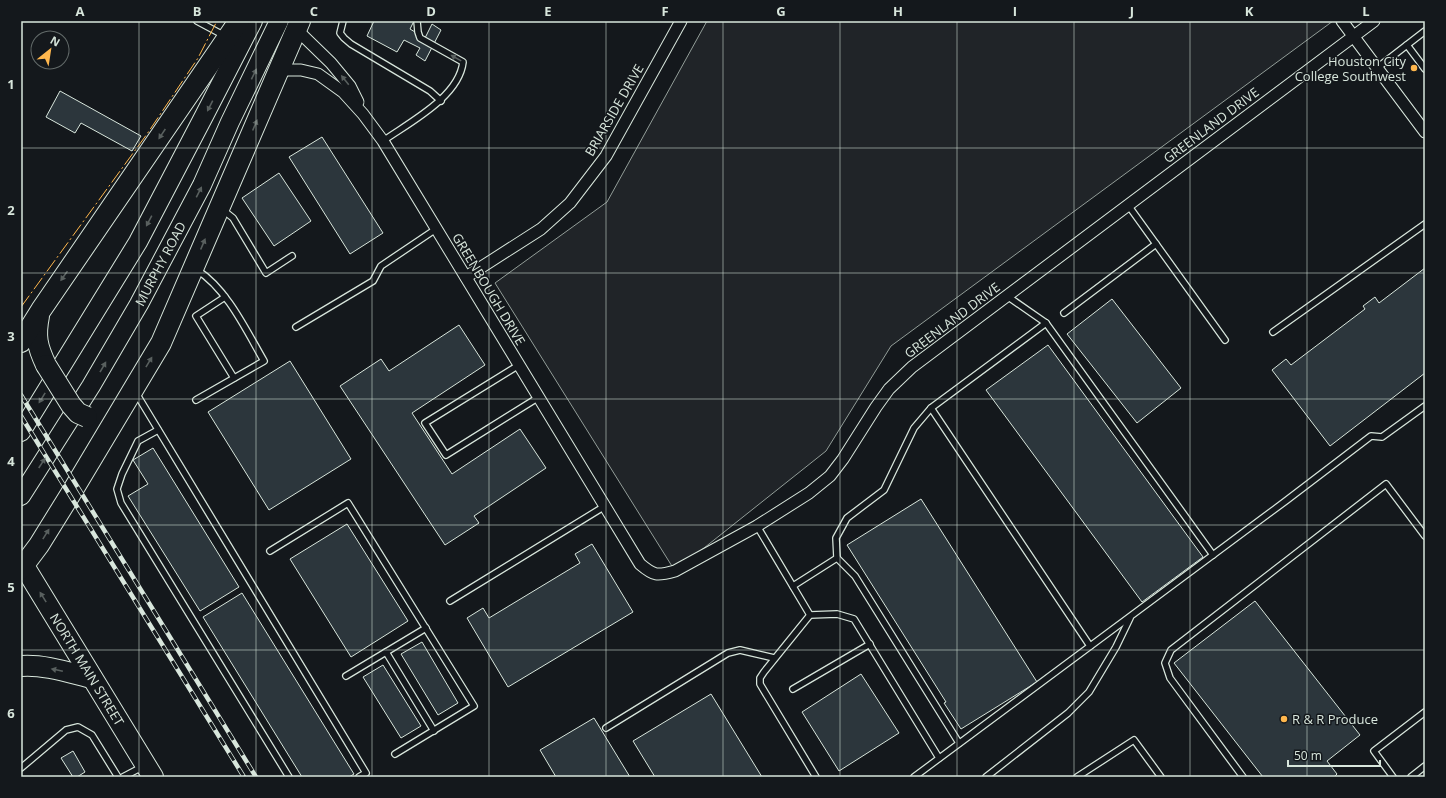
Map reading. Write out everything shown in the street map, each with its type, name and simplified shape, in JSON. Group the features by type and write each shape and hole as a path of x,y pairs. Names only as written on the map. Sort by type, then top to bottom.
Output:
{"highway":[{"path":"21,342 41,310 239,21"},
{"path":"22,565 39,545 70,496 161,343 278,70 292,24"},
{"path":"41,310 37,328 37,341 40,353 71,405 78,413 87,417 98,418 120,412"},
{"name":"NORTH MAIN STREET","path":"22,565 150,771"},
{"path":"21,666 27,665 45,668 92,678"}],"main road":[{"path":"21,432 138,242 253,21"},
{"name":"MURPHY ROAD","path":"21,496 91,386 143,298 202,185 230,122 292,24"}],"street":[{"name":"BRIARSIDE DRIVE","path":"466,277 541,228 570,203 606,156 682,21"},
{"path":"1342,21 1425,132"},
{"name":"GREENLAND DRIVE","path":"589,480 640,564 650,573 662,575 675,571 757,526 809,493 830,476 843,459 889,389 912,367 1374,21"},
{"name":"GREENBOUGH DRIVE","path":"292,24 331,63 350,86 363,114"},
{"name":"GREENBOUGH DRIVE","path":"278,70 301,70 318,74 343,92 363,114 383,141 589,480"}],"lane":[{"path":"197,21 228,37"},
{"path":"342,21 340,33 351,44 430,91 441,101"},
{"path":"383,141 441,101 452,89 462,69 462,62 420,38 418,32 418,21"},
{"path":"1377,68 1425,31"},
{"path":"1407,45 1425,69"},
{"path":"1128,205 1225,340"},
{"path":"219,207 233,218 266,273 292,256"},
{"path":"1273,332 1425,224"},
{"path":"296,327 373,281 381,266 436,229"},
{"path":"1064,313 1156,244"},
{"path":"193,268 206,275 226,297 264,361 196,400"},
{"path":"1006,296 1046,323 1213,555"},
{"path":"226,297 196,316 234,378"},
{"path":"959,743 855,576 837,558 836,538 847,518 884,490 914,428 931,408 1046,323"},
{"path":"519,365 425,423 446,455 539,397"},
{"path":"133,390 366,773 359,777"},
{"path":"914,777 1371,436 1382,437 1425,406"},
{"path":"931,408 1090,646"},
{"path":"158,430 138,441 122,474 117,489 121,503 289,777"},
{"path":"1243,777 1170,678 1165,663 1171,650 1386,484 1425,536"},
{"path":"270,551 348,503 426,628 474,706 395,754"},
{"path":"450,601 605,506"},
{"path":"757,526 810,615"},
{"path":"793,586 837,558"},
{"path":"816,777 760,684 760,678 774,658 810,615 837,614 854,619 939,758"},
{"path":"986,777 1068,713 1089,692 1116,647 1131,616"},
{"path":"346,676 426,628"},
{"path":"793,689 870,644"},
{"path":"606,728 728,653 740,650 774,658"},
{"path":"386,652 434,731"},
{"path":"1393,777 1374,751 1425,712"},
{"path":"21,768 66,730 78,727 92,735 118,777"},
{"path":"1077,777 1134,740 1161,777"},
{"path":"1410,777 1425,766"},
{"path":"123,777 150,771"}],"shaded area":[{"path":"707,21 1333,21 891,346 826,451 675,571 495,283 607,202"}],"building":[{"path":"374,21 414,21 410,29 425,38 432,24 441,30 425,61 416,55 420,48 404,40 397,52 367,36"},
{"path":"60,91 141,136 132,151 81,123 75,133 46,117"},
{"path":"322,137 383,233 350,254 289,157"},
{"path":"279,173 311,221 274,246 242,198"},
{"path":"1425,268 1425,373 1330,446 1272,370 1286,359 1291,365 1365,309 1363,306 1375,297 1379,303"},
{"path":"1112,299 1181,388 1137,423 1067,334"},
{"path":"459,325 485,365 412,413 452,474 520,429 546,468 474,516 479,523 445,545 340,386 381,359 389,371"},
{"path":"1048,345 1203,557 1142,602 986,390"},
{"path":"290,361 351,459 269,510 208,412"},
{"path":"153,448 239,587 200,611 128,496 148,484 133,460"},
{"path":"921,499 1037,682 961,729 944,703 946,702 847,545"},
{"path":"347,524 408,621 351,657 290,559"},
{"path":"592,544 633,612 508,687 467,618 483,608 489,618 580,563 575,554"},
{"path":"242,593 354,774 349,777 302,777 203,617"},
{"path":"1255,601 1360,735 1327,761 1337,774 1334,777 1263,777 1174,663"},
{"path":"422,642 458,703 438,715 401,654"},
{"path":"383,665 421,726 401,738 363,677"},
{"path":"861,674 899,733 839,771 802,712"},
{"path":"711,694 762,777 655,777 633,741"},
{"path":"594,718 630,777 556,777 540,750"},
{"path":"73,751 85,772 77,777 73,777 61,758"}],"railway":[{"path":"21,395 256,777"},
{"path":"21,416 244,777"}],"power":[{"path":"21,307 147,134 198,58 217,21"}],"place":[{"name":"Houston City College Southwest","path":"1414,68"},
{"name":"R & R Produce","path":"1284,719"}]}
